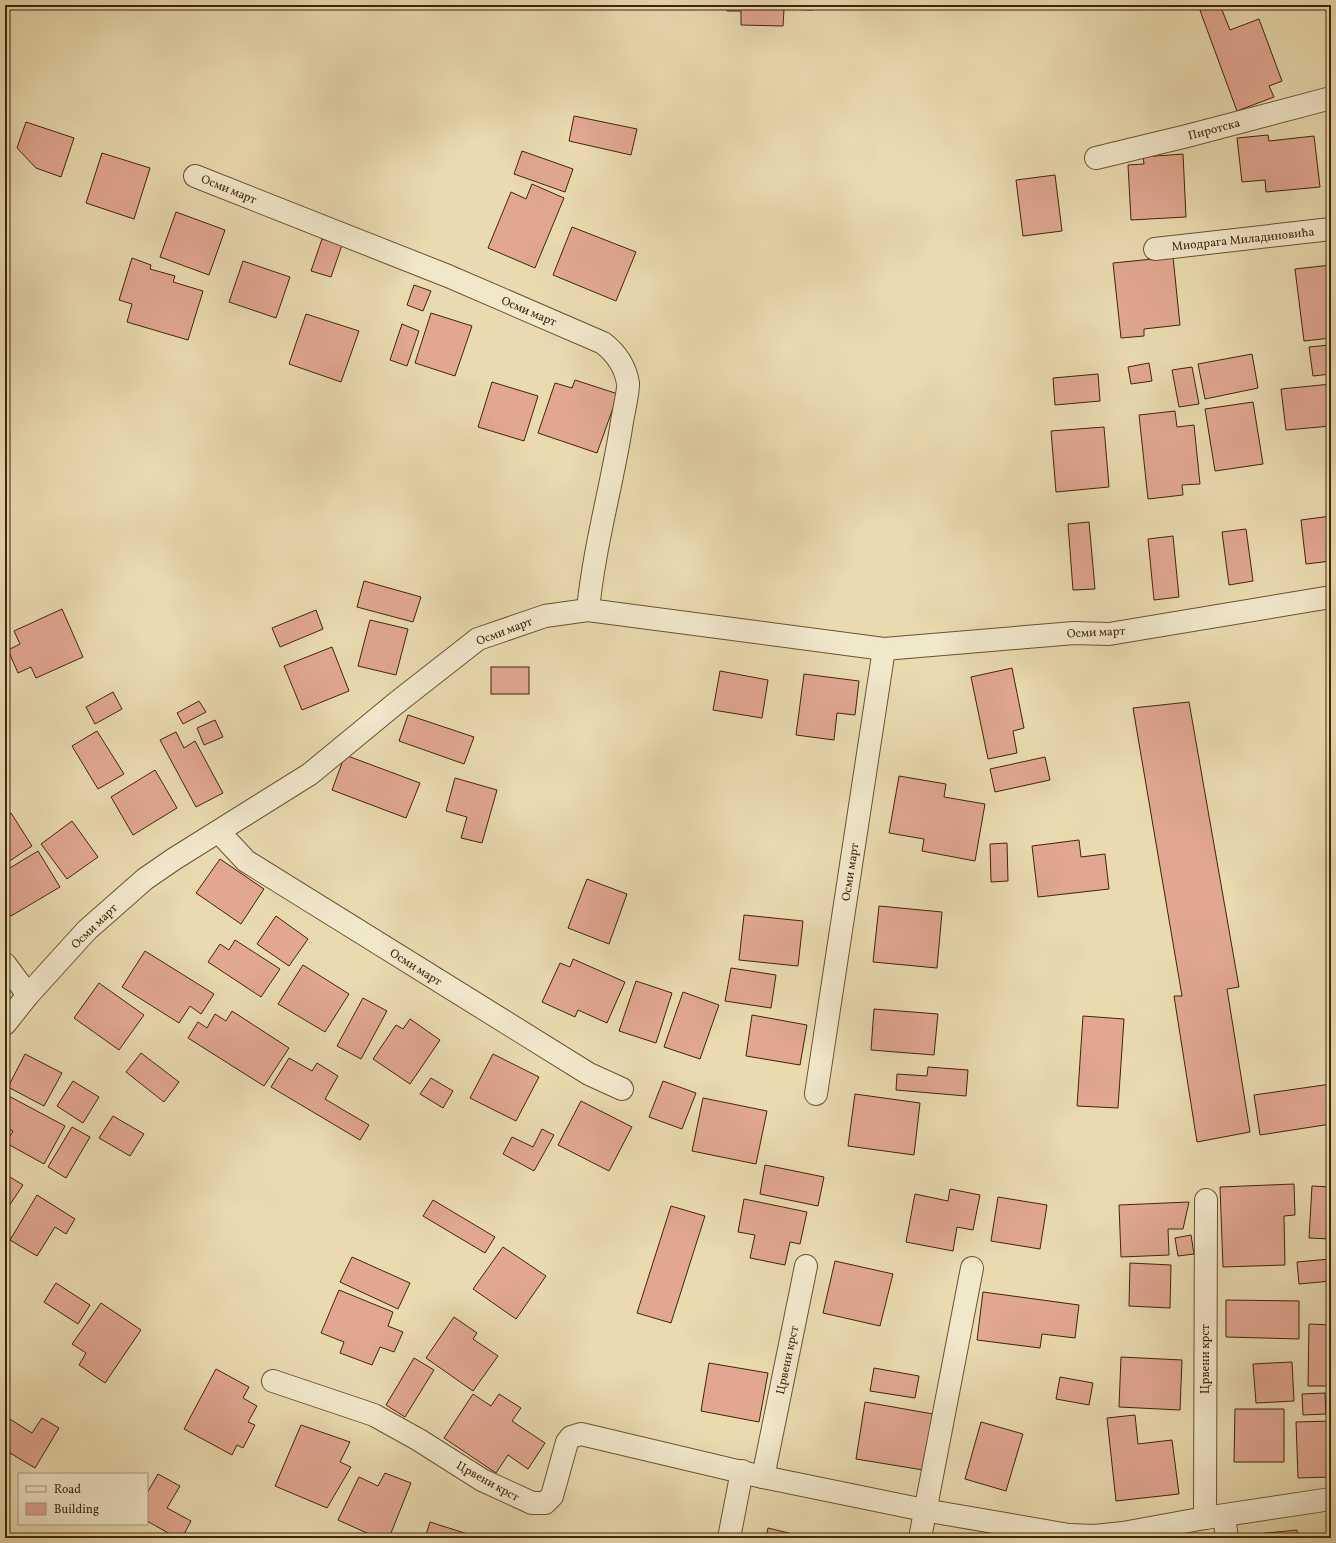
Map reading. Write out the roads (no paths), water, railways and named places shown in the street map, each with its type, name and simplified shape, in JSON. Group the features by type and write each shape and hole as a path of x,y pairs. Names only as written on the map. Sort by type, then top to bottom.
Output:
{"street":[{"name":"Пиротска","path":"1096,158 1331,98"},
{"name":"Осми март","path":"196,176 448,276 602,343 614,351 620,361 628,383 614,469 591,579 588,610"},
{"name":"Миодрага Миладиновића","path":"1155,249 1331,229"},
{"name":"Осми март","path":"5,1024 28,995 87,930 145,879 174,859 310,774 478,638 545,616 588,610 884,650 1074,633 1110,634 1331,597"},
{"name":"Осми март","path":"816,1094 884,650"},
{"name":"Осми март","path":"219,832 246,861 589,1074 622,1090"},
{"path":"5,964 28,995"},
{"name":"Црвени крст","path":"1206,1200 1215,1517 1227,1538"},
{"name":"Црвени крст","path":"763,1477 806,1266"},
{"path":"920,1538 924,1510 972,1268"},
{"name":"Црвени крст","path":"273,1381 374,1415 419,1440 482,1480 532,1503 545,1503 552,1496 565,1446 571,1437 581,1434 763,1477 924,1510 1069,1535 1095,1536 1123,1533 1331,1499"},
{"path":"729,1538 742,1471"}]}
